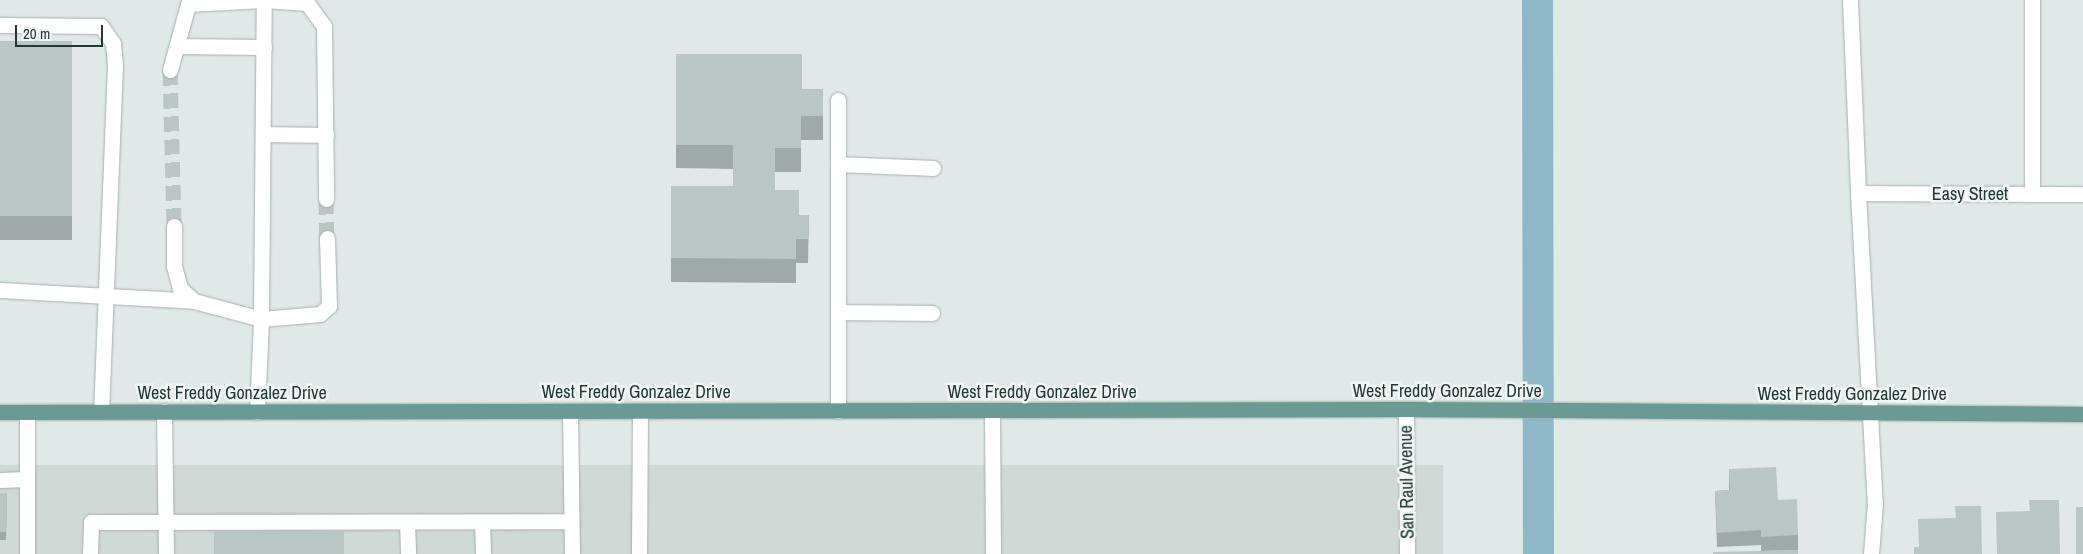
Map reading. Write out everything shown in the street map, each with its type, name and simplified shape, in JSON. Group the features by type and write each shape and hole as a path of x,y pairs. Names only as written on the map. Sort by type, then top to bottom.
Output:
{"main road":[{"name":"West Freddy Gonzalez Drive","path":"0,412 1406,409 2083,414"}],"street":[{"path":"257,412 264,0"},
{"path":"170,70 188,4 264,0 307,3 324,26 326,199"},
{"path":"1850,0 1858,193 1875,503 1871,554"},
{"path":"2032,0 2032,194"},
{"path":"0,25 101,26 113,43 115,65 104,295 101,411"},
{"path":"177,46 264,47"},
{"path":"838,100 838,411"},
{"path":"263,134 326,135"},
{"path":"838,164 933,168"},
{"name":"Easy Street","path":"1858,193 2083,194"},
{"path":"174,226 174,266 180,288 194,301"},
{"path":"0,290 194,301 260,319 320,314 329,306 327,238"},
{"path":"838,312 932,313"},
{"name":"San Raul Avenue","path":"1406,409 1407,554"},
{"path":"992,410 993,554"},
{"path":"164,411 166,554"},
{"path":"570,411 572,554"},
{"path":"639,554 640,411"},
{"path":"26,554 27,412"},
{"path":"0,480 26,479"},
{"path":"90,554 91,522 572,521"},
{"path":"244,522 244,539"},
{"path":"281,522 281,539"},
{"path":"315,522 315,539"},
{"path":"407,522 408,554"},
{"path":"482,522 483,554"}],"shaded area":[{"path":"0,465 1443,465 1443,554 0,554"}],"building":[{"path":"0,41 72,41 72,216 0,216"},
{"path":"676,54 802,54 802,89 823,89 823,116 801,116 801,148 775,148 775,190 799,190 799,215 809,215 808,239 796,239 796,259 671,258 671,186 733,186 733,145 676,145"},
{"path":"1776,467 1778,500 1797,499 1798,535 1761,537 1761,530 1717,533 1715,491 1730,490 1729,469"},
{"path":"0,493 7,493 6,532 0,532"},
{"path":"2029,500 2059,500 2060,554 1997,554 1996,512 2030,511"},
{"path":"1955,506 1981,506 1982,554 1914,554 1914,547 1919,547 1918,519 1956,518"},
{"path":"2076,507 2083,507 2083,554 2076,554"},
{"path":"214,531 344,531 344,554 214,554"},
{"path":"1798,550 1798,554 1713,554 1713,552"}],"waterway":[{"path":"1537,0 1538,554"}],"tunnel":[{"path":"170,70 174,226"},
{"path":"326,199 327,238"}]}
